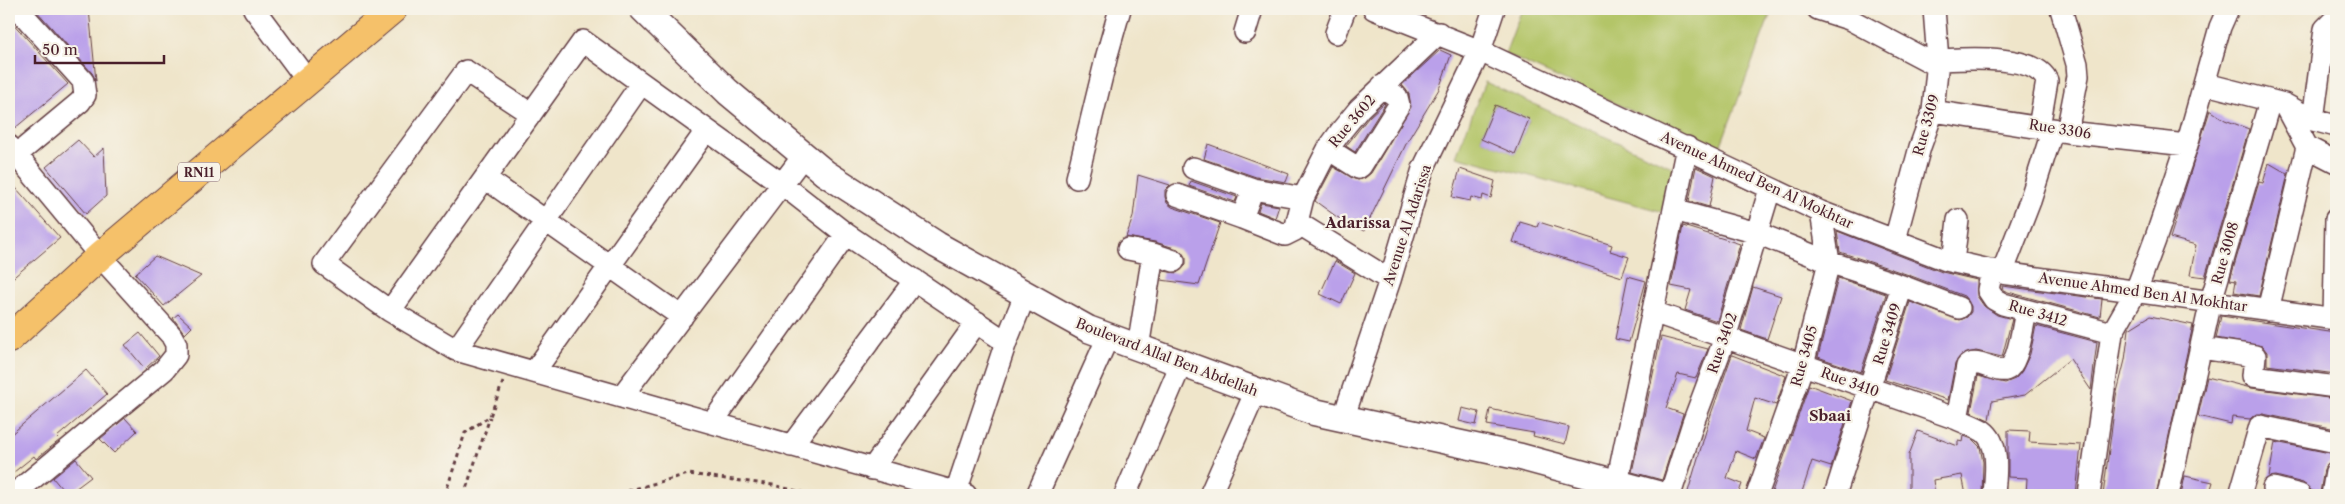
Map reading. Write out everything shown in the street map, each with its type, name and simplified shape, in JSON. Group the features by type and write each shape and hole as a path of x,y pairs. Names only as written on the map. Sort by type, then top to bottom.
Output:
{"main road":[{"name":"RN11","path":"9,339 100,256 393,9"}],"street":[{"path":"13,495 164,370 176,355 176,344 171,335 11,154 80,102 85,95 83,80 18,9"},
{"path":"254,9 307,80"},
{"name":"Boulevard Allal Ben Abdellah","path":"643,9 728,92 825,172 937,245 1088,329 1314,412 1521,456 1661,495"},
{"path":"1077,178 1120,9"},
{"path":"1245,32 1252,9"},
{"path":"1336,33 1345,9"},
{"name":"Avenue Ahmed Ben Al Mokhtar","path":"1374,9 1439,33 1480,51 1821,212 1953,262 1997,272 2335,319"},
{"name":"Avenue Al Adarissa","path":"1343,419 1390,280 1423,169 1480,51 1494,9"},
{"path":"1818,9 1849,19 1937,63 2013,61 2038,71 2047,81 2053,129"},
{"name":"Rue 3309","path":"1895,240 1920,147 1933,111 1937,63 1934,9"},
{"path":"1997,272 2030,201 2053,129 2078,76 2077,64 2061,9"},
{"path":"2089,495 2112,333 2136,291 2187,145 2206,84 2222,15"},
{"path":"2313,120 2325,29 2336,18"},
{"name":"Rue 3602","path":"1297,226 1303,198 1328,149 1359,108 1439,33"},
{"path":"390,311 583,41 782,184 846,234 1006,342"},
{"path":"531,114 466,72 324,264 390,311 456,350 961,494 1006,342 1025,295"},
{"path":"456,350 641,84"},
{"path":"2206,84 2277,103 2313,120 2336,126"},
{"path":"1328,149 1358,168 1361,166 1399,105 1397,98 1382,86"},
{"path":"2277,103 2306,147 2336,162"},
{"name":"Rue 3008","path":"2168,495 2211,301 2277,103"},
{"name":"Rue 3306","path":"1933,111 2053,129 2187,145"},
{"path":"534,372 706,130"},
{"path":"1617,483 1686,147"},
{"path":"2268,310 2306,147"},
{"path":"622,397 804,155"},
{"path":"1193,168 1252,189 1303,198"},
{"path":"485,178 682,317"},
{"path":"1242,218 1252,189"},
{"name":"Rue 3402","path":"1670,495 1693,423 1725,338 1770,189"},
{"path":"1177,195 1285,235 1297,226 1390,280"},
{"path":"1674,210 1757,233 1829,262 1902,286 1959,308"},
{"name":"Rue 3405","path":"1757,495 1803,365 1829,262 1821,212"},
{"path":"2335,319 2336,219"},
{"path":"1953,262 1958,220"},
{"path":"712,423 846,234"},
{"path":"1128,249 1174,261"},
{"path":"1138,348 1153,254"},
{"name":"Rue 3412","path":"1997,272 1988,290 1990,295 2003,304 2026,312 2112,333"},
{"path":"791,446 915,280"},
{"name":"Rue 3409","path":"1835,495 1902,286"},
{"name":"Rue 3410","path":"1653,312 1870,390 1957,419 1984,431 1990,440 1995,457 1994,495"},
{"path":"1957,419 1968,366 1973,363 2003,370 2010,367 2016,354 2026,312"},
{"path":"872,469 977,322"},
{"path":"1037,495 1108,337"},
{"path":"2200,348 2255,356 2253,376 2336,387"},
{"path":"1124,495 1181,364"},
{"path":"1210,495 1256,391"},
{"path":"2240,495 2260,426 2336,442"},
{"path":"2332,495 2336,472"},
{"path":"2273,488 2300,495"}],"path":[{"path":"464,495 490,416 510,366"},
{"path":"444,495 465,433 490,416"},
{"path":"613,495 688,474 773,485 812,495"}],"green space":[{"path":"1522,9 1772,10 1719,150 1505,54"},
{"path":"1485,82 1683,172 1671,214 1456,156","holes":["1495,105 1529,120 1515,154 1481,139"]}],"building":[{"path":"35,9 89,9 96,81 92,73"},
{"path":"9,19 68,84 9,133"},
{"path":"1440,50 1451,55 1439,89 1408,140 1364,231 1337,217 1315,201 1333,167 1358,180 1365,178 1371,173 1411,107 1409,94 1402,85"},
{"path":"1384,103 1355,152 1346,146 1368,118"},
{"path":"1495,105 1529,119 1515,154 1481,139"},
{"path":"2210,110 2225,120 2249,129 2205,277 2190,275 2196,245 2170,238"},
{"path":"78,140 94,157 104,148 106,196 86,214 46,167"},
{"path":"1208,144 1289,174 1286,182 1256,177 1204,159"},
{"path":"2269,163 2288,174 2259,296 2234,292 2236,281 2230,280 2259,182 2263,183"},
{"path":"1696,167 1715,176 1709,207 1689,201"},
{"path":"1460,169 1495,181 1491,198 1483,195 1482,200 1471,197 1470,201 1452,197"},
{"path":"1138,175 1170,185 1165,190 1165,197 1167,203 1172,207 1220,223 1199,285 1161,280 1163,271 1177,273 1186,265 1186,258 1178,249 1155,242 1126,237 1133,217"},
{"path":"9,180 60,238 9,281"},
{"path":"1191,181 1237,197 1235,202 1189,186"},
{"path":"1261,203 1279,206 1275,218 1258,211"},
{"path":"1520,222 1537,227 1539,222 1612,245 1610,251 1629,257 1622,277 1513,242"},
{"path":"1683,226 1740,244 1717,321 1685,310 1691,290 1671,286"},
{"path":"1837,231 1942,272 1977,280 1977,296 1984,306 1997,315 2012,319 2002,357 1976,351 1961,355 1955,364 1948,400 1885,380 1910,302 1960,320 1967,317 1971,312 1971,306 1964,296 1840,252"},
{"path":"155,256 201,276 164,306 135,274"},
{"path":"1335,261 1355,273 1341,304 1320,294"},
{"path":"1628,276 1646,281 1629,342 1615,339"},
{"path":"1838,278 1886,294 1861,372 1818,357"},
{"path":"2002,286 2102,299 2100,317 2008,292 2003,290"},
{"path":"1753,287 1781,296 1767,339 1741,330"},
{"path":"178,314 192,327 185,334 173,318"},
{"path":"2150,316 2193,325 2156,495 2103,495 2116,396 2125,360 2129,329"},
{"path":"2221,316 2336,333 2336,374 2267,365 2267,352 2262,346 2216,338"},
{"path":"2036,326 2097,342 2091,390 2070,359 2025,395 1992,401 1989,420 1971,412 1978,376 2005,383 2015,379 2022,371 2030,354"},
{"path":"140,333 159,356 145,369 125,345"},
{"path":"1661,337 1708,349 1696,378 1678,374 1666,408 1683,414 1662,480 1632,472"},
{"path":"1732,355 1786,376 1776,405 1755,398 1746,431 1764,438 1756,459 1736,451 1727,478 1742,484 1738,495 1687,495 1711,414"},
{"path":"86,370 107,394 57,437 60,440 36,459 34,456 9,476 9,436"},
{"path":"2207,377 2251,388 2336,399 2336,429 2263,414 2256,414 2250,419 2232,417 2231,424 2198,416"},
{"path":"1809,385 1852,401 1831,467 1812,461 1801,495 1771,495"},
{"path":"1462,408 1479,412 1476,425 1459,421"},
{"path":"1490,409 1569,427 1565,444 1533,436 1534,433 1487,425"},
{"path":"125,418 137,431 114,453 100,439"},
{"path":"2008,430 2030,431 2029,442 2081,445 2076,495 2026,495 2027,478 2008,477"},
{"path":"1918,431 1958,446 1958,441 1963,442 1964,436 1972,439 1980,447 1983,462 1982,495 1966,495 1962,475 1933,480 1935,495 1909,495 1909,455"},
{"path":"2275,442 2335,454 2334,460 2327,464 2324,469 2320,493 2312,491 2303,483 2276,476 2269,477"},
{"path":"76,459 91,477 67,495 53,478"},
{"path":"2185,476 2213,482 2209,495 2181,495"}],"district":[{"name":"Adarissa","path":"1358,222"},
{"name":"Sbaai","path":"1830,415"}]}
